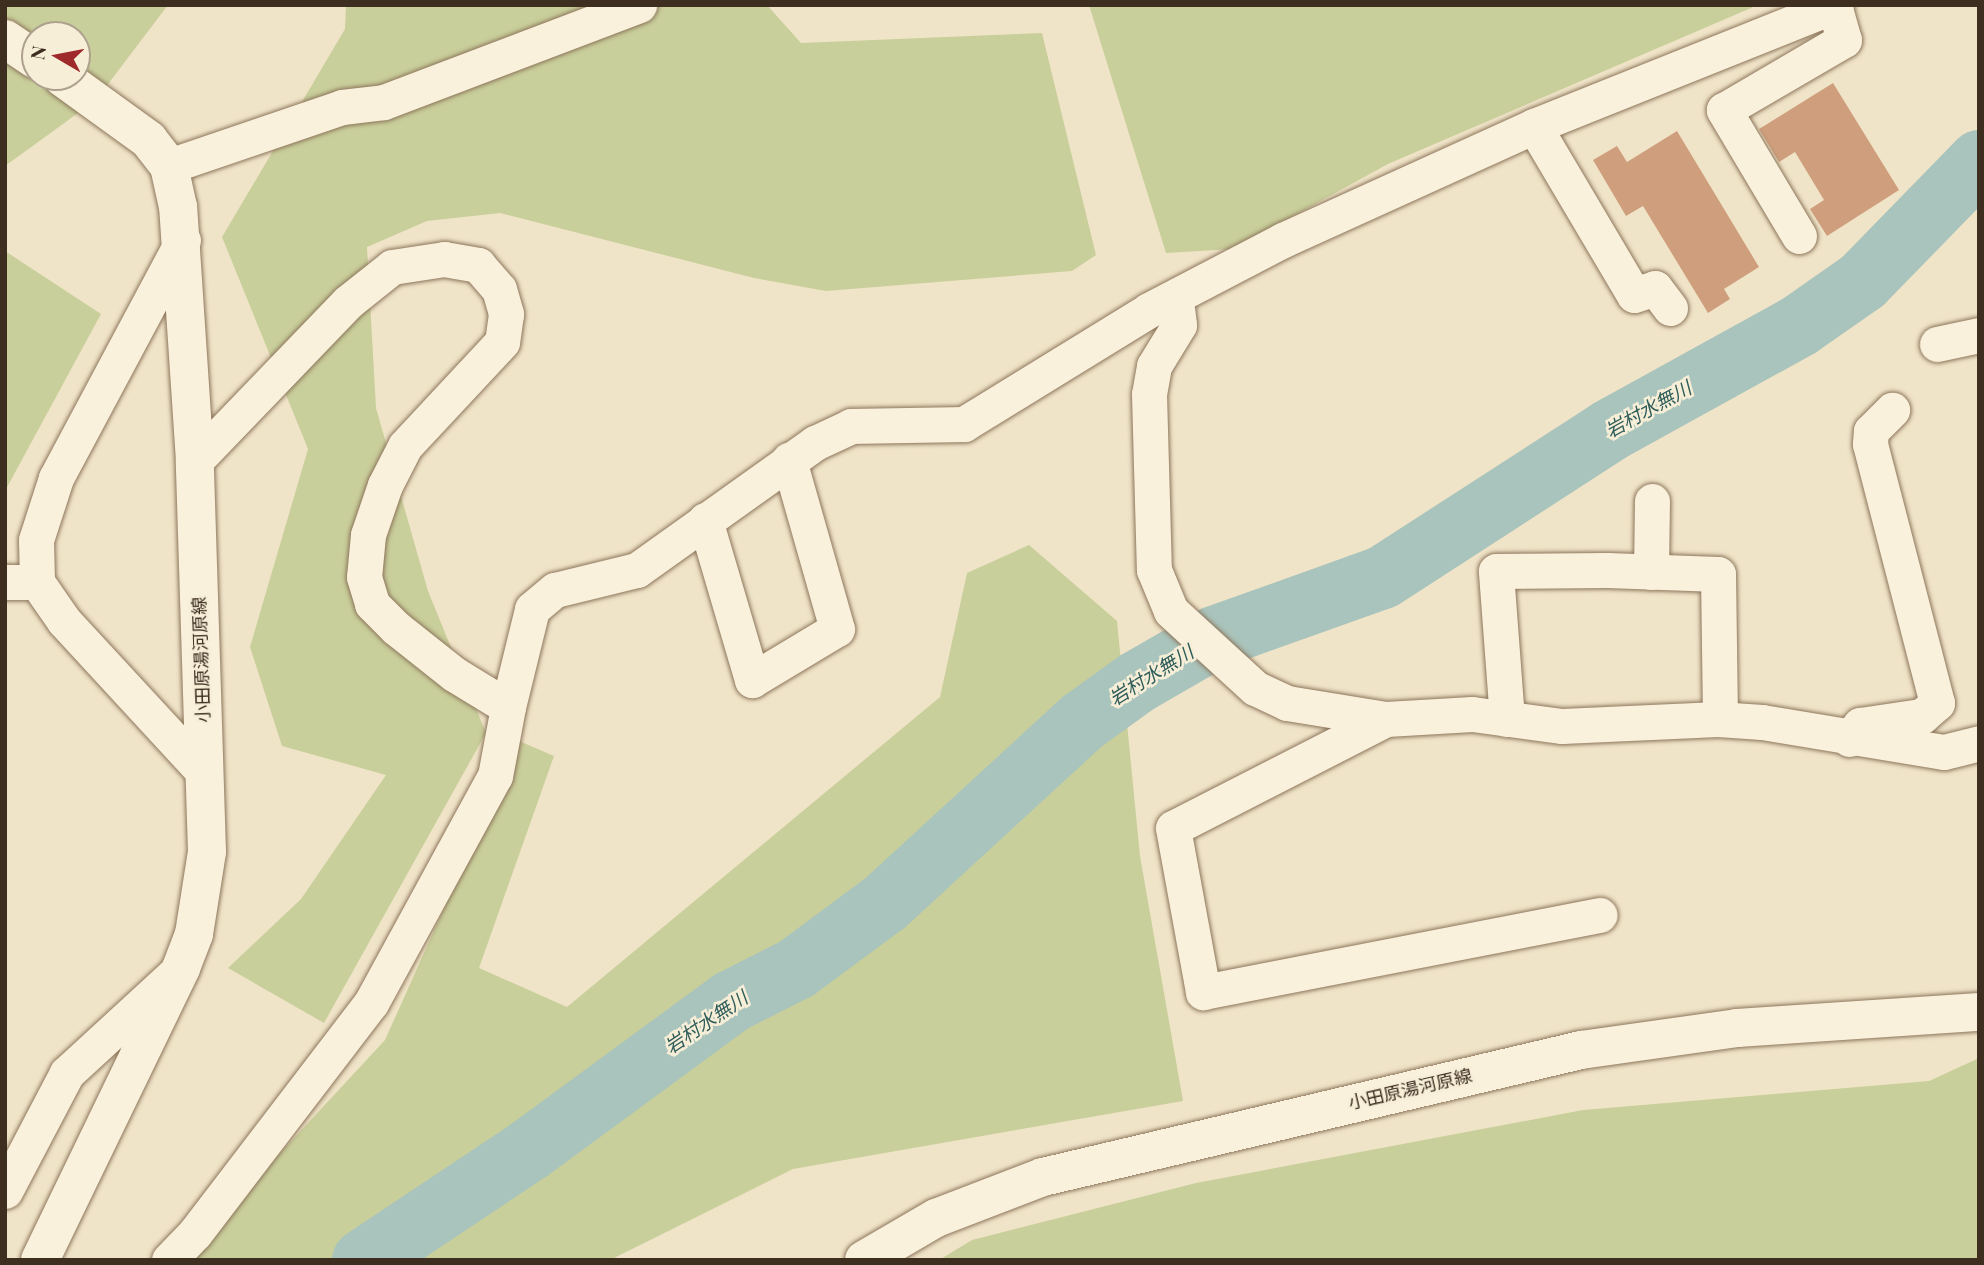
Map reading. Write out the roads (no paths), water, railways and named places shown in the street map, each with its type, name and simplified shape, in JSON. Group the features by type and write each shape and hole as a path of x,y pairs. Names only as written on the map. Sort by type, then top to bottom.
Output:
{"main road":[{"path":"5,39 21,50"},
{"path":"83,91 124,119 169,166"},
{"name":"小田原湯河原線","path":"40,1260 181,968 194,934 208,852 195,461 183,240 169,166"},
{"name":"小田原湯河原線","path":"864,1260 936,1218 1043,1177 1581,1050 1737,1028 1979,1012"}],"street":[{"path":"169,166 342,107 384,102 639,5"},
{"path":"169,1260 211,1213 371,1003 495,776 531,609 555,590 636,570 789,460 851,426 964,424 1149,310 1176,300 1283,240 1534,126 1835,6 1844,40 1724,110 1799,236"},
{"path":"1534,126 1634,295 1655,288 1670,308"},
{"path":"183,240 56,478 21,582 64,621 205,774"},
{"path":"195,461 348,302 392,267 444,259 478,265 499,289 506,314 502,342 405,446 385,485 368,535 364,577 372,604 396,628 454,674 508,707"},
{"path":"1176,300 1180,326 1154,366 1149,394 1154,570 1171,611 1232,671 1287,703 1386,719 1472,714 1562,726 1720,719 1762,722 1849,739 1944,752 1979,743"},
{"path":"1937,344 1979,335"},
{"path":"1849,739 1860,724 1922,716 1937,703 1870,444 1871,431 1892,410"},
{"path":"705,520 752,680 838,629 789,460"},
{"path":"1651,572 1652,501"},
{"path":"1507,719 1496,571 1718,574 1720,719"},
{"path":"1386,719 1173,828 1203,992 1600,915"},
{"path":"5,1192 67,1073 181,968"}],"waterway":[{"name":"岩村水無川","path":"363,1260 528,1150 731,1001 796,968 884,903 1082,721 1136,682 1214,637 1382,577 1609,430 1799,325 1862,281 1979,161"}]}
